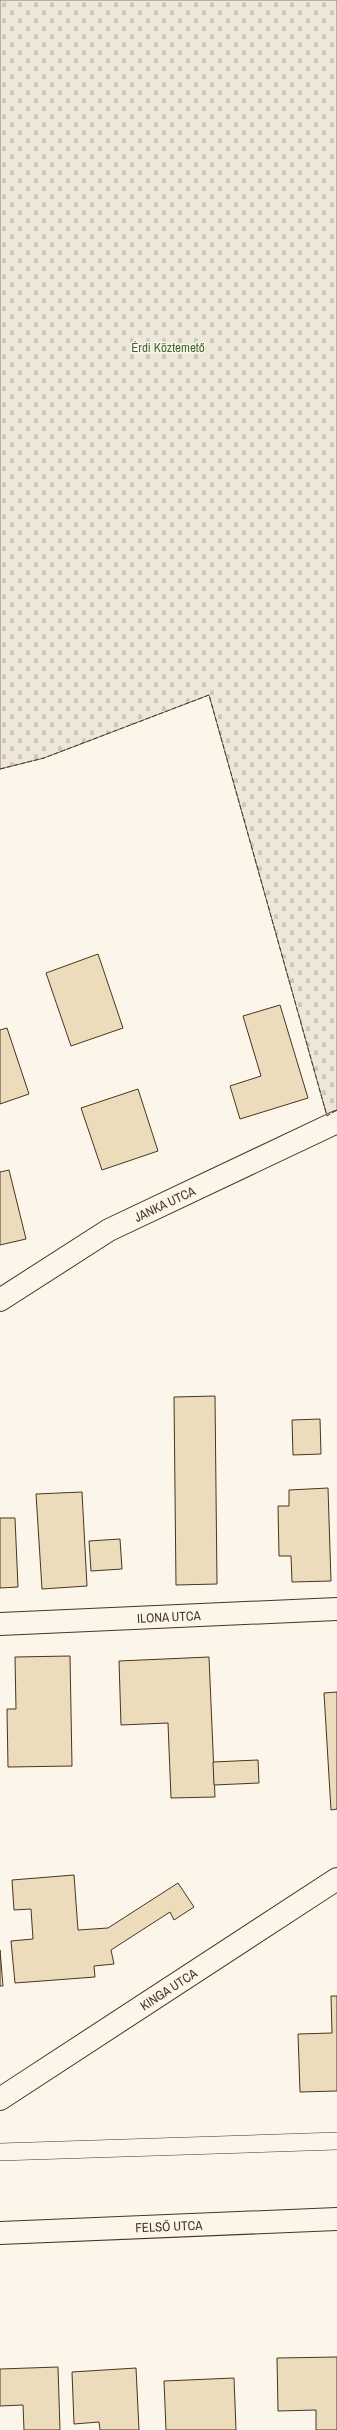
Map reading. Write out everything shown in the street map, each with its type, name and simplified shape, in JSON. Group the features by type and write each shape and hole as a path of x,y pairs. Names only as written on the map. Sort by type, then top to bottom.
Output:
{"street":[{"name":"JANKA UTCA","path":"0,1300 109,1230 337,1122"},
{"name":"ILONA UTCA","path":"0,1624 337,1609"},
{"name":"KINGA UTCA","path":"0,2099 337,1878"},
{"name":"FELSŐ UTCA","path":"0,2233 337,2219"}],"lane":[{"path":"0,2152 337,2141"}],"green space":[{"name":"Érdi Köztemető","path":"0,0 337,0 337,1110 327,1116 209,695 44,758 0,769"}],"building":[{"path":"98,954 123,1028 71,1046 46,973"},
{"path":"280,1005 308,1098 240,1119 230,1086 261,1076 243,1016"},
{"path":"7,1028 29,1094 0,1104 0,1030"},
{"path":"138,1089 158,1151 102,1170 81,1108"},
{"path":"9,1170 26,1239 0,1245 0,1172"},
{"path":"215,1396 217,1584 176,1585 174,1397"},
{"path":"320,1419 321,1454 293,1455 292,1420"},
{"path":"328,1488 331,1581 292,1582 291,1556 279,1556 278,1506 289,1506 289,1490"},
{"path":"82,1492 87,1586 42,1589 36,1494"},
{"path":"0,1518 15,1518 18,1587 0,1588"},
{"path":"120,1539 122,1569 91,1571 89,1541"},
{"path":"70,1656 72,1766 8,1767 7,1709 16,1709 15,1657"},
{"path":"209,1657 215,1797 171,1798 168,1723 121,1725 119,1661"},
{"path":"337,1692 337,1809 331,1810 324,1693"},
{"path":"258,1760 259,1783 214,1785 213,1762"},
{"path":"74,1875 78,1930 108,1928 178,1883 194,1907 174,1920 170,1912 111,1950 114,1964 94,1966 95,1977 15,1983 11,1941 33,1939 31,1909 14,1910 12,1880"},
{"path":"0,1950 3,1986 0,1986"},
{"path":"331,1996 337,1996 337,2091 300,2092 298,2034 332,2033"},
{"path":"337,2357 337,2430 316,2430 316,2410 278,2411 277,2358"},
{"path":"58,2367 60,2430 24,2430 23,2405 0,2406 0,2369"},
{"path":"136,2368 139,2430 100,2430 99,2422 74,2424 72,2372"},
{"path":"234,2378 236,2430 166,2430 164,2381"}],"fence":[{"path":"0,769 44,758 209,695 327,1116 337,1110"}]}
